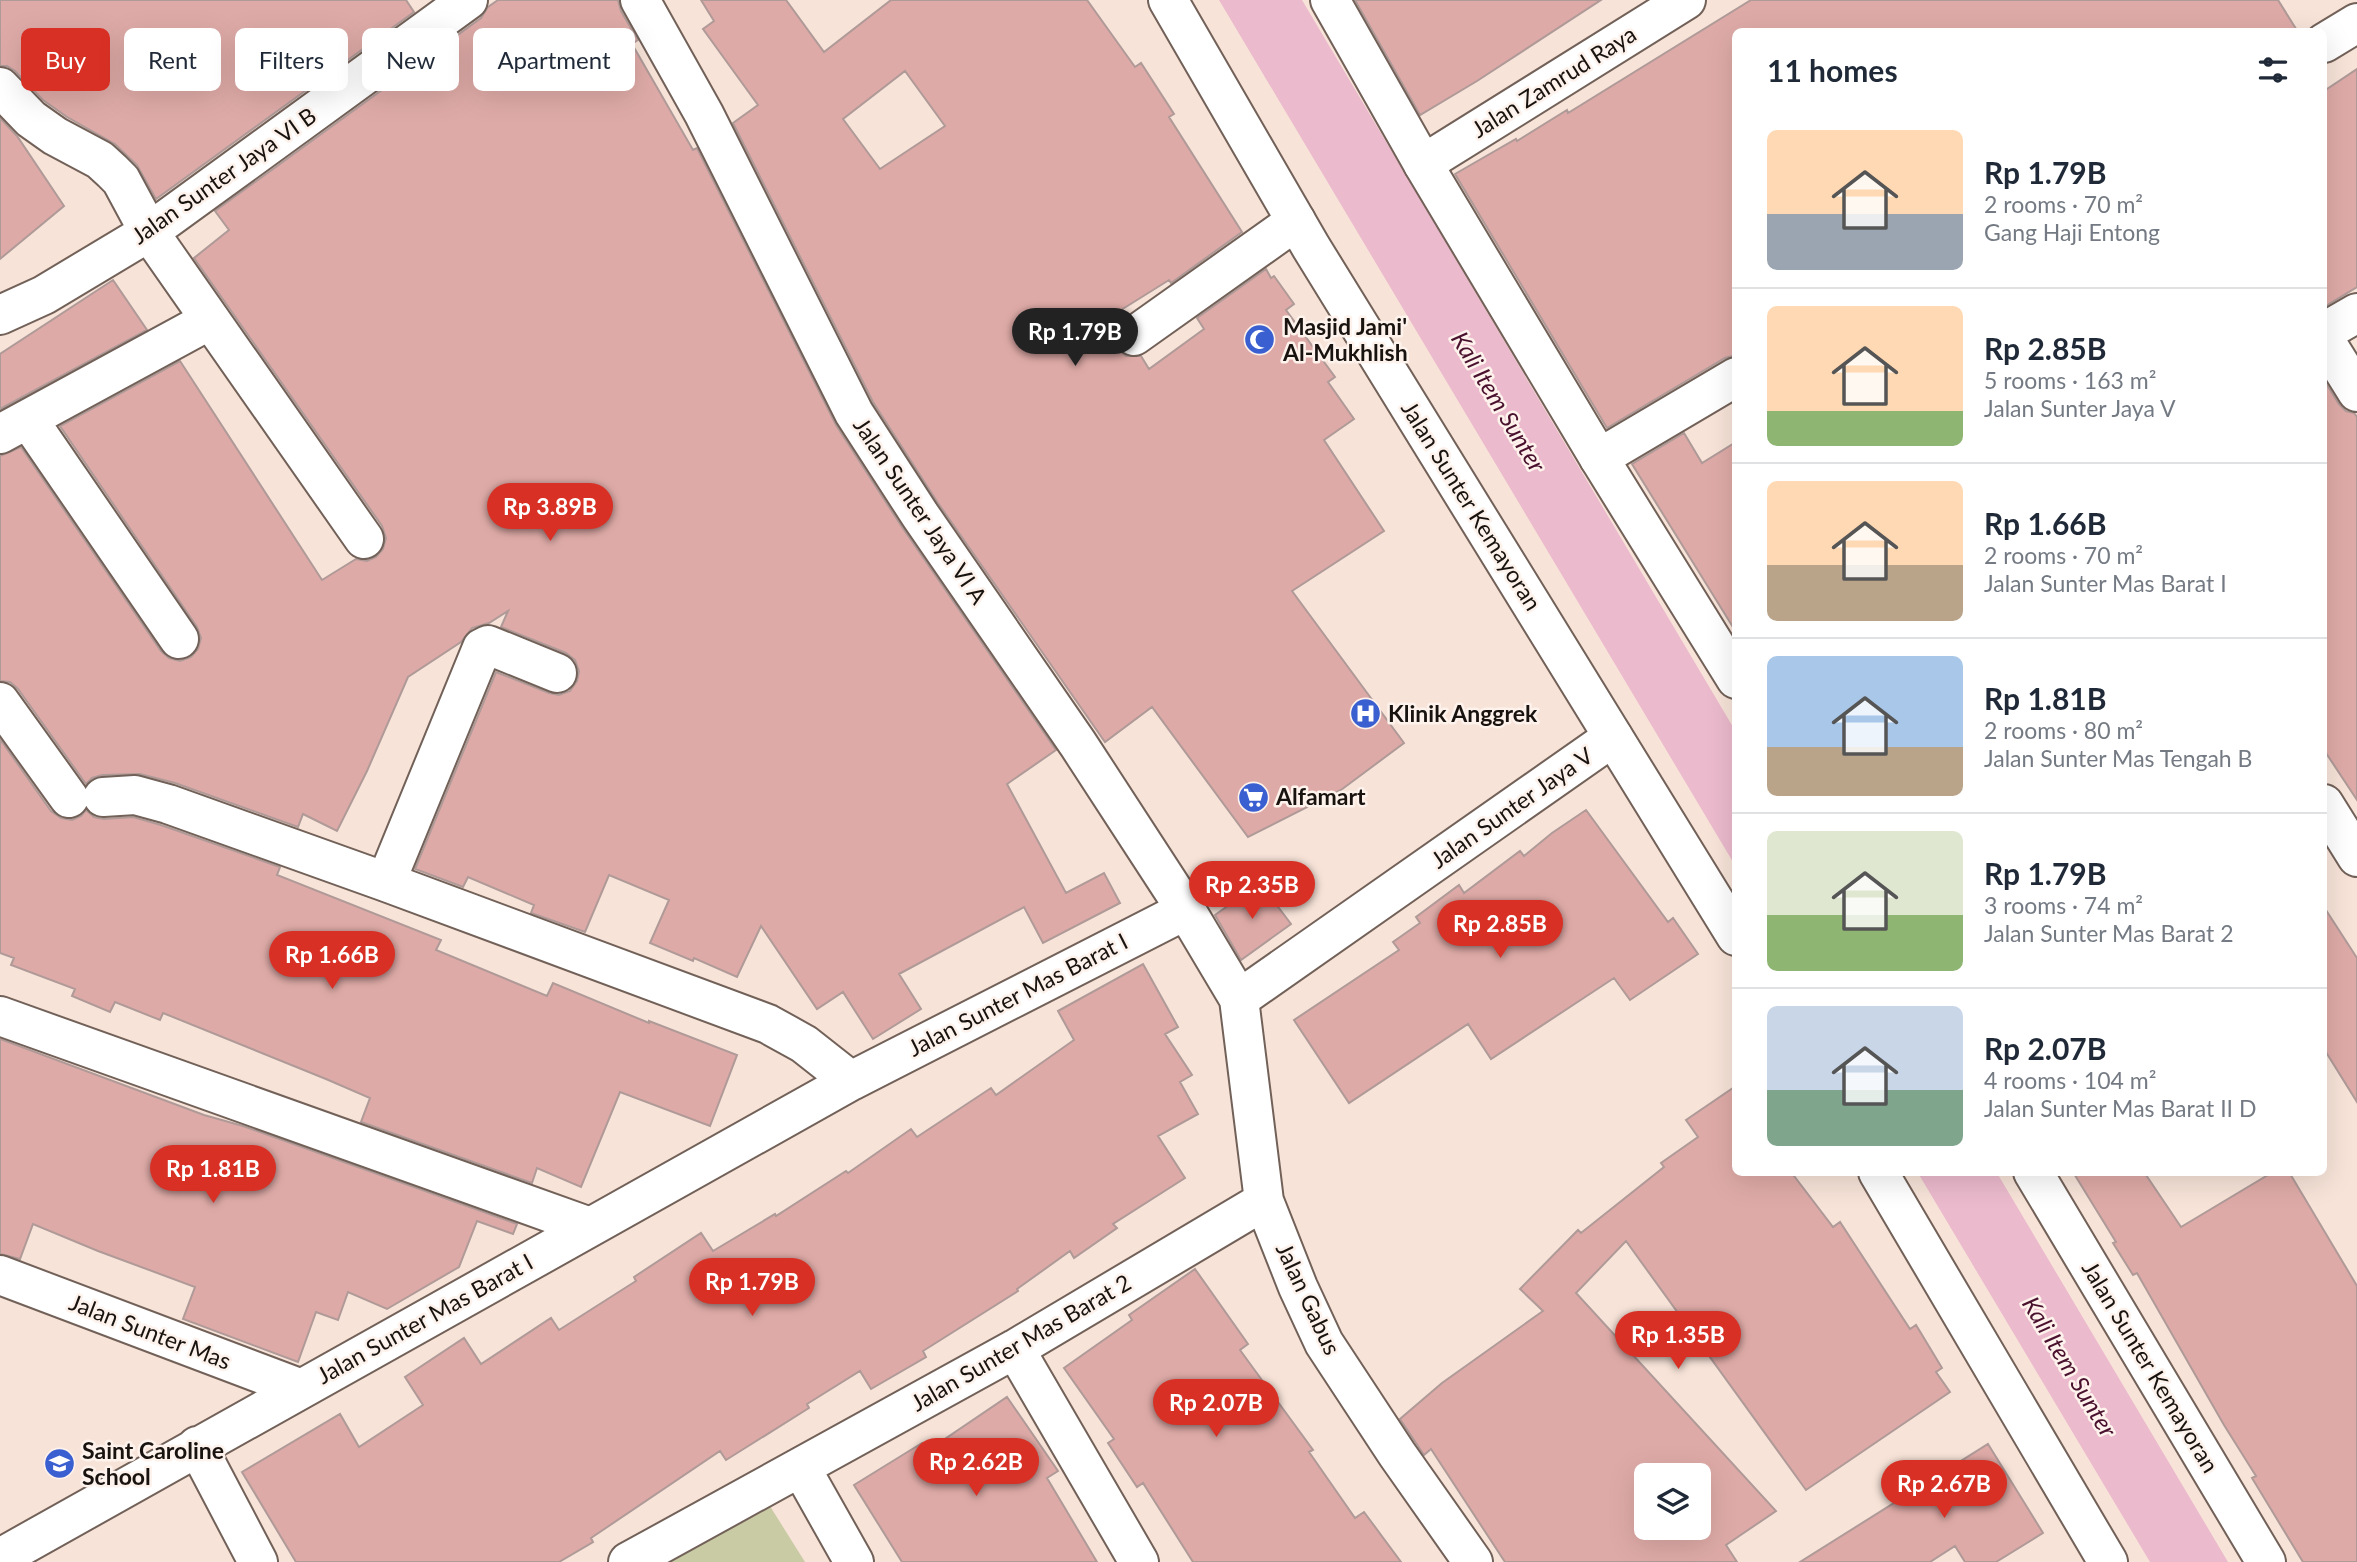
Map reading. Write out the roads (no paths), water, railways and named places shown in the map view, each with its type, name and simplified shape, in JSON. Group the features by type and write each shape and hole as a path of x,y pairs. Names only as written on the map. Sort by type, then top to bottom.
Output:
{"street":[{"name":"Jalan Sunter Jaya VI B","path":"1,311 44,295 149,232 468,0"},
{"name":"Jalan Sunter Jaya VI A","path":"640,0 704,114 854,413 920,515 1078,744 1186,910 1239,999"},
{"name":"Jalan Sunter Kemayoran","path":"1168,0 1296,221 1732,930"},
{"path":"1330,0 1423,164 1599,458 1732,673"},
{"name":"Jalan Zamrud Raya","path":"1423,164 1686,0"},
{"path":"2327,41 2357,23"},
{"path":"0,87 31,119 54,136 100,160 121,180 149,232 364,539"},
{"path":"1134,336 1296,221"},
{"path":"2327,330 2357,313"},
{"path":"179,639 14,427 210,320"},
{"path":"2327,344 2357,392"},
{"path":"1599,458 1732,379"},
{"path":"386,882 482,648 488,645 556,673"},
{"path":"0,702 86,797 135,795 157,801 386,882 768,1024 804,1044 851,1081"},
{"name":"Jalan Sunter Jaya V","path":"1239,999 1613,737"},
{"path":"2327,809 2357,857"},
{"name":"Jalan Sunter Mas Barat I","path":"0,1558 851,1081 1186,910"},
{"name":"Jalan Gabus","path":"1239,999 1264,1201 1298,1287 1324,1342 1397,1454 1473,1562"},
{"path":"0,1016 590,1227"},
{"path":"1880,1176 2108,1562"},
{"name":"Jalan Sunter Kemayoran","path":"2035,1176 2266,1562"},
{"name":"Jalan Sunter Mas Barat 2","path":"628,1562 1015,1349 1264,1201"},
{"name":"Jalan Sunter Mas","path":"0,1275 299,1388"},
{"path":"1015,1349 1139,1562"},
{"path":"197,1446 258,1562"},
{"path":"801,1468 853,1562"}],"water":[{"name":"Kali Item Sunter","path":"1219,0 1302,0 1732,725 1732,860"},
{"name":"Kali Item Sunter","path":"1920,1176 1999,1176 2228,1562 2150,1562"}],"place":[{"name":"Masjid Jami' Al-Mukhlish","path":"1260,340"},
{"name":"Klinik Anggrek","path":"1365,714"},
{"name":"Alfamart","path":"1253,797"},
{"name":"Saint Caroline School","path":"59,1464"}]}
